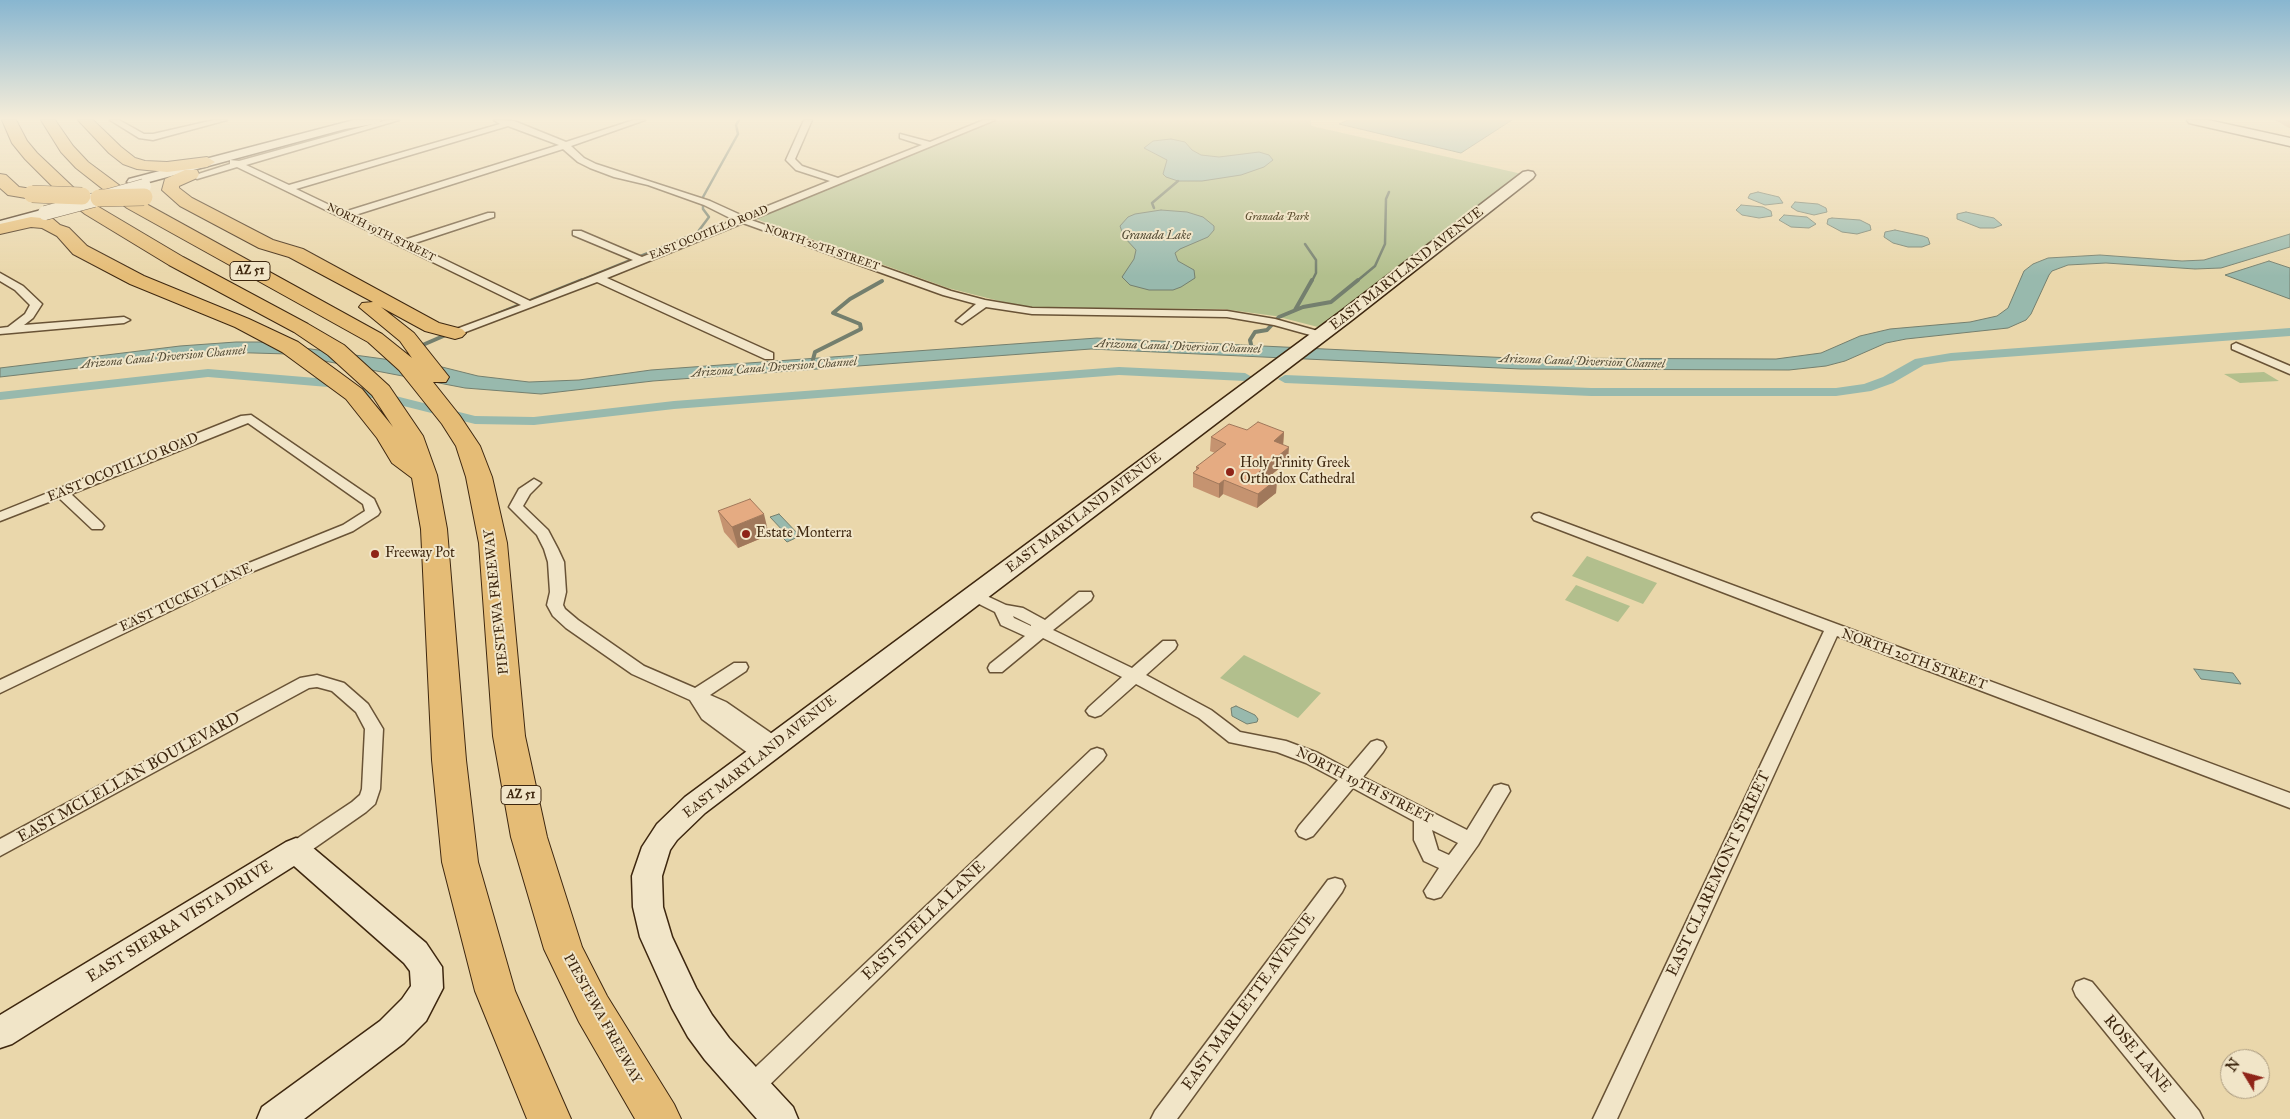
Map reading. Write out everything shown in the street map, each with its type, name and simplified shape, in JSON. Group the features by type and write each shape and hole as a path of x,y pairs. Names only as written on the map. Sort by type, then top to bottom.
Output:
{"highway":[{"name":"AZ 51","path":"48,172 68,192 91,210 176,261 320,339 364,374 392,405 411,436 424,475 437,558 448,760 460,862 495,991 549,1119"},
{"name":"PIESTEWA FREEWAY","path":"91,172 133,204 246,268 324,308 375,338 406,365 460,433 479,477 493,543 509,736 529,837 563,949 593,1009 659,1119"},
{"path":"132,172 135,186"},
{"path":"193,172 174,181 168,188 186,202 266,244 296,253 432,327 455,333"},
{"path":"0,179 14,191 38,205 94,196 135,186 186,202"},
{"path":"0,227 37,222 47,223 54,229 66,224 94,196 135,186"},
{"path":"0,212 12,201 14,191"},
{"path":"66,224 80,250 136,280 275,339 307,357 354,394 387,435 401,458 424,475"},
{"path":"266,244 280,258 342,289 368,306 407,337 445,388 460,433"}],"street":[{"path":"135,186 189,172"},
{"path":"135,186 189,172"},
{"name":"NORTH 19TH STREET","path":"255,172 530,305"},
{"path":"289,188 343,172"},
{"path":"344,215 479,172"},
{"name":"NORTH 20TH STREET","path":"610,172 651,183 707,203 743,220 947,293 984,303 1032,311 1227,314 1286,324 1321,335"},
{"path":"812,172 838,181"},
{"name":"EAST OCOTILLO ROAD","path":"455,333 598,278 860,172"},
{"name":"EAST MARYLAND AVENUE","path":"780,1119 717,1049 700,1026 656,937 646,891 652,862 667,832 680,818 769,749 1304,348 1528,175"},
{"path":"0,218 38,205"},
{"path":"0,227 38,205"},
{"path":"403,244 492,214"},
{"path":"578,233 641,260"},
{"path":"0,276 19,288 36,304 29,316 6,330"},
{"path":"598,278 769,356"},
{"path":"962,321 984,303"},
{"path":"6,330 124,320"},
{"path":"2236,347 2290,370"},
{"name":"EAST OCOTILLO ROAD","path":"0,517 246,419 251,419 369,502 374,512"},
{"path":"534,482 524,492 516,507 543,534 551,549 556,562 556,605 559,612 572,624 638,670 685,689 769,749"},
{"path":"62,492 97,526"},
{"name":"EAST TUCKEY LANE","path":"0,687 244,570 348,528 374,512"},
{"name":"NORTH 20TH STREET","path":"1539,518 2290,801"},
{"name":"NORTH 19TH STREET","path":"974,595 1002,609 1007,621 1027,631 1041,631 1169,693 1205,714 1235,737 1280,746 1312,758 1471,840"},
{"path":"996,668 1085,596"},
{"name":"EAST CLAREMONT STREET","path":"1606,1119 1832,630"},
{"path":"1095,712 1169,645"},
{"path":"696,696 740,667"},
{"name":"EAST MCLELLAN BOULEVARD","path":"0,848 306,682 317,681 338,687 362,708 374,729 371,789 368,799 359,808"},
{"path":"1306,831 1377,747"},
{"name":"EAST STELLA LANE","path":"751,1087 1097,755"},
{"path":"1434,891 1471,840 1501,791"},
{"name":"EAST SIERRA VISTA DRIVE","path":"0,1033 296,850 359,808"},
{"path":"1424,817 1422,826 1424,840 1431,855 1453,866"},
{"path":"276,1119 392,1032 414,1010 427,988 426,967 415,953 296,850"},
{"name":"EAST MARLETTE AVENUE","path":"1163,1119 1335,886"},
{"name":"ROSE LANE","path":"2084,989 2191,1119"}],"green space":[{"name":"Granada Park","path":"868,172 1514,172 1522,174 1324,325 1318,327 1275,316 1223,309 1034,308 1015,305 948,288 756,219 756,217"},
{"path":"2264,372 2279,381 2240,383 2224,374"},
{"path":"1587,556 1657,583 1643,604 1572,576"},
{"path":"1576,585 1630,606 1618,622 1565,600"},
{"path":"1244,655 1321,693 1298,718 1220,678"}],"water":[{"path":"1164,172 1249,172 1202,181 1178,181 1163,174"},
{"path":"1758,192 1779,197 1783,203 1765,205 1748,198 1750,194"},
{"path":"1795,202 1818,204 1826,208 1827,212 1814,215 1797,211 1791,207"},
{"path":"1741,205 1763,207 1771,211 1772,216 1759,218 1742,215 1736,210"},
{"name":"Granada Lake","path":"1161,210 1187,212 1203,217 1214,226 1214,230 1208,237 1175,253 1178,261 1194,270 1195,278 1173,290 1149,290 1130,285 1122,277 1134,259 1136,250 1124,237 1120,226 1128,217 1135,214"},
{"path":"1966,212 1994,218 2002,225 1994,228 1980,228 1957,219 1957,214"},
{"path":"1784,215 1807,217 1816,224 1809,228 1791,227 1779,220"},
{"path":"1828,219 1860,220 1870,225 1871,230 1857,234 1842,232 1827,224"},
{"path":"1895,230 1928,238 1930,244 1922,247 1908,247 1893,243 1884,237 1885,232"},
{"name":"Arizona Canal Diversion Channel","path":"2290,234 2290,247 2221,268 2195,269 2106,263 2068,265 2052,271 2031,314 2026,320 2008,328 1906,339 1886,343 1845,361 1826,366 1789,370 1521,369 1091,349 653,381 541,394 465,388 288,354 219,352 0,377 0,368 180,346 236,342 260,342 442,367 478,376 529,382 579,380 651,370 1097,338 1511,358 1776,359 1821,353 1860,336 1890,329 1970,322 1997,316 2008,308 2024,271 2033,264 2048,258 2100,255 2182,261 2204,260"},
{"path":"2269,261 2290,268 2290,299 2225,275"},
{"path":"779,514 800,536 787,542 781,536 785,533 770,517"},
{"path":"2194,669 2233,673 2241,684 2201,679"},
{"path":"1236,706 1255,715 1258,719 1257,722 1247,724 1232,716 1231,708"}],"building":[{"path":"1258,422 1284,432 1274,441 1289,447 1259,472 1277,479 1258,494 1224,480 1219,484 1193,473 1199,468 1196,467 1226,444 1211,437 1229,424 1247,430"},
{"path":"750,499 764,514 732,527 718,511"}],"waterway":[{"path":"579,281 697,233 709,217 703,209 703,197 717,172"},
{"path":"1154,208 1152,203 1178,181"},
{"path":"1357,281 1375,266 1385,244 1386,199 1389,192"},
{"path":"1305,244 1316,260 1316,273 1312,281"},
{"path":"490,317 582,280"},
{"path":"1295,310 1312,280"},
{"name":"Arizona Canal Diversion Channel","path":"1252,349 1250,340 1255,332 1267,330 1279,317 1303,307 1331,302 1358,280"},
{"name":"Arizona Canal Diversion Channel","path":"812,363 815,352 861,329 860,324 833,313 850,299 882,281"},
{"path":"1285,379 1591,392 1836,392 1866,388 1888,380 1920,362 1951,357 2290,332"},
{"path":"418,347 448,334"},
{"path":"0,396 166,376 208,373 328,383 475,420 534,421 674,405 1119,371 1245,377"}],"place":[{"name":"Holy Trinity Greek Orthodox Cathedral","path":"1230,472"},
{"name":"Estate Monterra","path":"746,534"},
{"name":"Freeway Pot","path":"375,554"}]}
